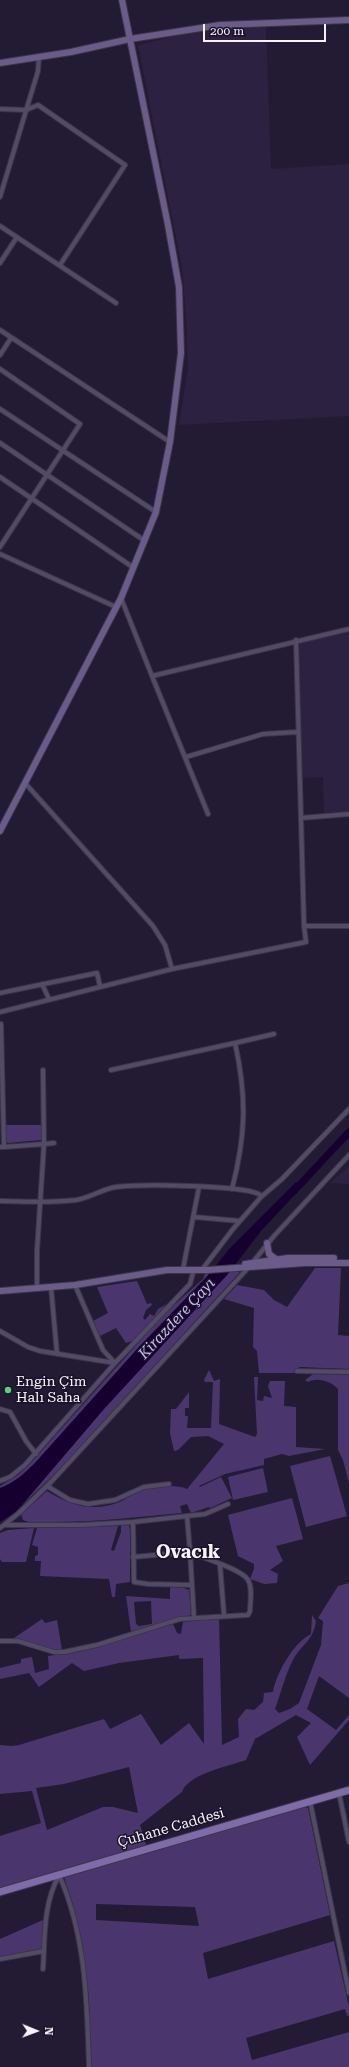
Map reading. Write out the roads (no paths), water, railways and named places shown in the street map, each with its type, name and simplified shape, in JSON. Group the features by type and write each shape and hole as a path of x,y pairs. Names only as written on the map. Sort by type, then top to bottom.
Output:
{"main road":[{"path":"0,831 121,598 156,512 170,442 181,353 179,287 168,225 122,0"},
{"path":"0,62 39,57 130,39 220,25 349,20"},
{"path":"267,1244 269,1254 276,1259"},
{"path":"247,1266 276,1259 349,1259"},
{"path":"0,1291 75,1285 141,1274 183,1269 291,1263 349,1263"},
{"name":"Çuhane Caddesi","path":"0,1892 349,1790"}],"street":[{"path":"0,197 38,71 39,57"},
{"path":"0,109 26,110 38,104 125,165 60,265"},
{"path":"0,226 116,302"},
{"path":"0,263 17,237"},
{"path":"0,330 170,442"},
{"path":"0,355 11,338"},
{"path":"0,369 80,424 33,499 0,547"},
{"path":"0,409 156,512"},
{"path":"0,443 145,541"},
{"path":"0,477 134,568"},
{"path":"0,554 116,607"},
{"path":"121,598 208,814"},
{"path":"152,676 296,640 349,629"},
{"path":"0,1012 172,969 306,942 304,926 297,732 296,640"},
{"path":"186,757 263,734 297,732"},
{"path":"25,783 153,926 165,945 172,969"},
{"path":"300,818 349,814"},
{"path":"304,926 349,926"},
{"path":"0,993 97,973 100,986"},
{"path":"42,984 49,999"},
{"path":"1,1024 2,1147 54,1143"},
{"path":"111,1070 274,1034"},
{"path":"232,1190 242,1148 244,1121 243,1084 235,1042"},
{"path":"37,1289 36,1251 44,1144 43,1070"},
{"path":"207,1268 240,1221 261,1197 282,1179 349,1109"},
{"path":"2,1527 47,1486 349,1155"},
{"path":"0,1201 80,1199 115,1187 199,1187 255,1192 261,1197"},
{"path":"183,1269 199,1187"},
{"path":"194,1217 240,1221"},
{"path":"0,1481 22,1469 36,1454 115,1363 190,1284 194,1269"},
{"path":"75,1285 103,1350 115,1363"},
{"path":"51,1287 57,1354"},
{"path":"0,1331 28,1347 57,1354 115,1363"},
{"path":"297,1371 349,1372"},
{"path":"0,1409 10,1412 26,1441 36,1454"},
{"path":"47,1486 70,1500 88,1504 115,1500 144,1487 169,1484"},
{"path":"2,1527 133,1522 205,1514 228,1504"},
{"path":"188,1516 190,1586 194,1618"},
{"path":"133,1522 134,1582 190,1586"},
{"path":"0,1641 18,1641 54,1652 64,1652 97,1645 180,1619 224,1615 247,1615 250,1613 250,1586 244,1576 190,1552 133,1557"},
{"path":"220,1565 224,1615"},
{"path":"339,1793 349,1842"},
{"path":"310,1801 347,1970 349,1993"},
{"path":"43,1969 45,1916 50,1895 59,1874"},
{"path":"59,1874 68,1894 80,1945 86,1991 89,2067"},
{"path":"0,1959 44,1951"}],"water":[{"path":"296,1182 302,1187 261,1231 228,1274 103,1410 22,1505 15,1512 0,1522 0,1488 19,1478 35,1463 139,1347 205,1279 230,1248"}],"waterway":[{"name":"Kirazdere Çayı","path":"294,1191 349,1132"}],"place":[{"name":"Engin Çim Halı Saha","path":"8,1390"}],"district":[{"name":"Ovacık","path":"188,1553"}]}
